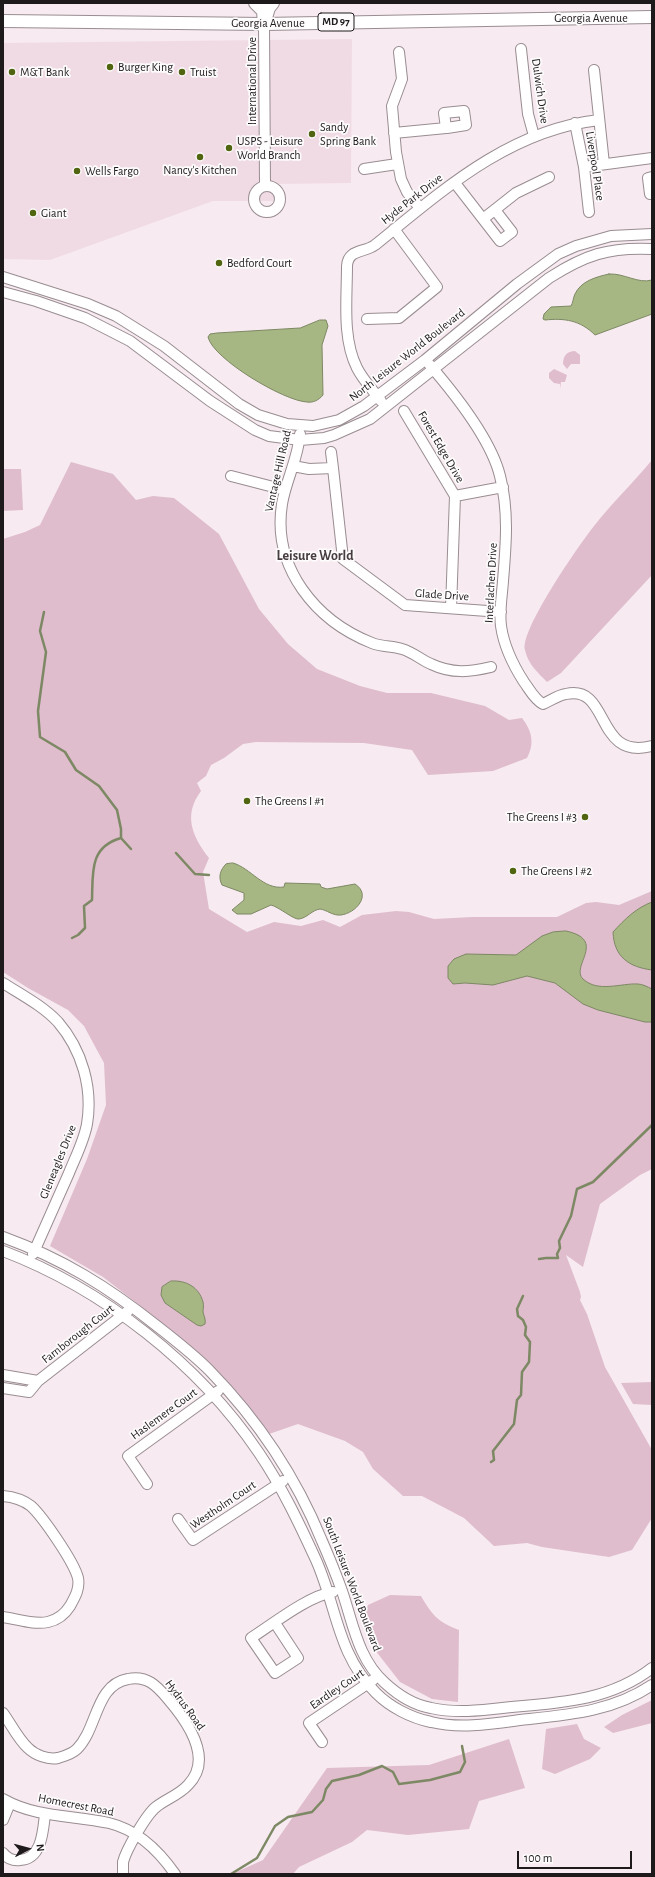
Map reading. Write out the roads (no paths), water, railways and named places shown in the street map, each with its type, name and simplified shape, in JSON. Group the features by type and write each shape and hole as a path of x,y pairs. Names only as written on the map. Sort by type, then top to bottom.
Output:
{"main road":[{"path":"255,3 262,11 264,24"},
{"path":"264,24 269,8 273,3"},
{"name":"Georgia Avenue","path":"3,22 264,24 652,17"}],"street":[{"name":"International Drive","path":"264,24 266,186"},
{"name":"Dulwich Drive","path":"521,49 528,114 534,136"},
{"path":"399,52 402,79 392,106 397,164 401,179 407,192 420,208"},
{"name":"Liverpool Place","path":"594,70 599,120"},
{"name":"Hyde Park Drive","path":"385,407 357,368 350,348 347,326 346,266 352,254 370,249 420,208 486,159 534,136 575,123 599,120"},
{"path":"599,120 604,164"},
{"name":"Liverpool Place","path":"575,123 584,167 589,212"},
{"path":"394,133 446,128"},
{"path":"584,167 652,158"},
{"path":"364,169 397,164"},
{"path":"483,219 516,193 549,177"},
{"path":"652,177 648,178 650,194 652,193"},
{"path":"455,182 500,241 512,232 495,210"},
{"path":"367,319 399,318 437,287 394,229"},
{"name":"North Leisure World Boulevard","path":"3,278 88,304 116,316 164,346 258,416 273,421 301,426 313,426 339,420 364,406 425,360 517,284 558,254 576,246 610,236 652,234"},
{"path":"3,292 36,301 84,318 130,341 210,401 255,430 269,436 300,440 324,438 344,432 370,419 549,278 572,263 596,253 615,250 652,249"},
{"name":"Interlachen Drive","path":"425,360 478,428 493,453 503,487 507,530 501,612 502,632 508,654 519,674 538,701 544,704 566,694 584,695 595,704 605,726 615,739 630,748 643,749 652,746"},
{"name":"Forest Edge Drive","path":"404,411 455,496 451,608"},
{"name":"Vantage Hill Road","path":"301,426 300,440 282,504 280,530 288,564 297,584 305,595 329,619 372,643 412,652 432,664 447,670 464,672 491,667"},
{"name":"Glade Drive","path":"331,452 343,559 405,605 501,612"},
{"path":"293,466 309,469 333,468"},
{"path":"231,476 285,490"},
{"name":"Forest Edge Drive","path":"455,496 503,487"},
{"name":"Gleneagles Drive","path":"3,983 43,1009 68,1035 77,1051 85,1073 89,1101 87,1126 78,1152 30,1261"},
{"name":"South Leisure World Boulevard","path":"3,1237 35,1249 90,1277 133,1307 185,1349 208,1368 224,1386 271,1445 290,1476 316,1526 342,1590 359,1645 378,1677"},
{"name":"South Leisure World Boulevard","path":"3,1251 30,1261 81,1288 123,1316 177,1359 212,1395 259,1453 278,1484 320,1569 347,1653 368,1684"},
{"name":"Farnborough Court","path":"3,1388 29,1392 38,1381 133,1307"},
{"name":"Farnborough Court","path":"3,1375 38,1381"},
{"name":"Haslemere Court","path":"147,1484 128,1456 224,1386"},
{"name":"Westholm Court","path":"178,1519 193,1540 290,1476"},
{"path":"3,1496 16,1497 35,1511 72,1563 78,1578 78,1593 66,1612 59,1618 49,1622 34,1623 3,1617"},
{"path":"275,1623 298,1658 275,1673 251,1638 317,1596 328,1592 342,1590"},
{"path":"378,1677 396,1692 420,1705 445,1711 462,1712 583,1699 613,1691 652,1668"},
{"name":"Hydrus Road","path":"3,1713 28,1748 40,1756 54,1759 66,1756 76,1750 85,1740 109,1688 119,1680 135,1677 150,1680 170,1701 193,1735 198,1750 198,1767 189,1784 153,1810 137,1834 123,1861 123,1874"},
{"name":"Eardley Court","path":"322,1742 309,1723 378,1677"},
{"path":"368,1684 383,1698 406,1713 428,1722 451,1726 492,1724 586,1713 618,1703 652,1685"},
{"path":"3,1820 6,1801"},
{"name":"Homecrest Road","path":"6,1801 45,1814 110,1823 137,1834 162,1855 175,1874"},
{"path":"3,1853 9,1858 19,1860 28,1859 35,1854 42,1836 45,1814"}],"waterway":[{"path":"44,612 40,631 46,652 38,711 40,737 65,752 76,770 99,786 117,810 121,829 121,838 111,842 98,854 93,871 92,900 84,906 85,928 78,935 72,938"},
{"path":"121,838 131,849"},
{"path":"176,853 195,874 209,875"},
{"path":"539,1259 558,1258 557,1254 560,1248 559,1241 571,1216 577,1189 593,1182 652,1125"},
{"path":"491,1462 494,1460 493,1451 514,1424 517,1400 521,1395 522,1372 529,1362 530,1342 525,1335 526,1327 523,1320 518,1316 517,1309 523,1296"},
{"path":"231,1874 257,1858 275,1826 288,1817 312,1812 323,1800 326,1789 332,1781 359,1775 382,1766 393,1772 399,1784 430,1780 460,1772 465,1762 462,1746"}],"place":[{"name":"Burger King","path":"110,67"},
{"name":"M&T Bank","path":"12,72"},
{"name":"Truist","path":"182,72"},
{"name":"Sandy Spring Bank","path":"312,134"},
{"name":"USPS - Leisure World Branch","path":"229,148"},
{"name":"Nancy's Kitchen","path":"200,157"},
{"name":"Wells Fargo","path":"77,171"},
{"name":"Giant","path":"33,213"},
{"name":"Bedford Court","path":"219,263"},
{"name":"The Greens I #1","path":"247,801"},
{"name":"The Greens I #3","path":"585,817"},
{"name":"The Greens I #2","path":"513,871"}],"district":[{"name":"Leisure World","path":"315,556"}]}
